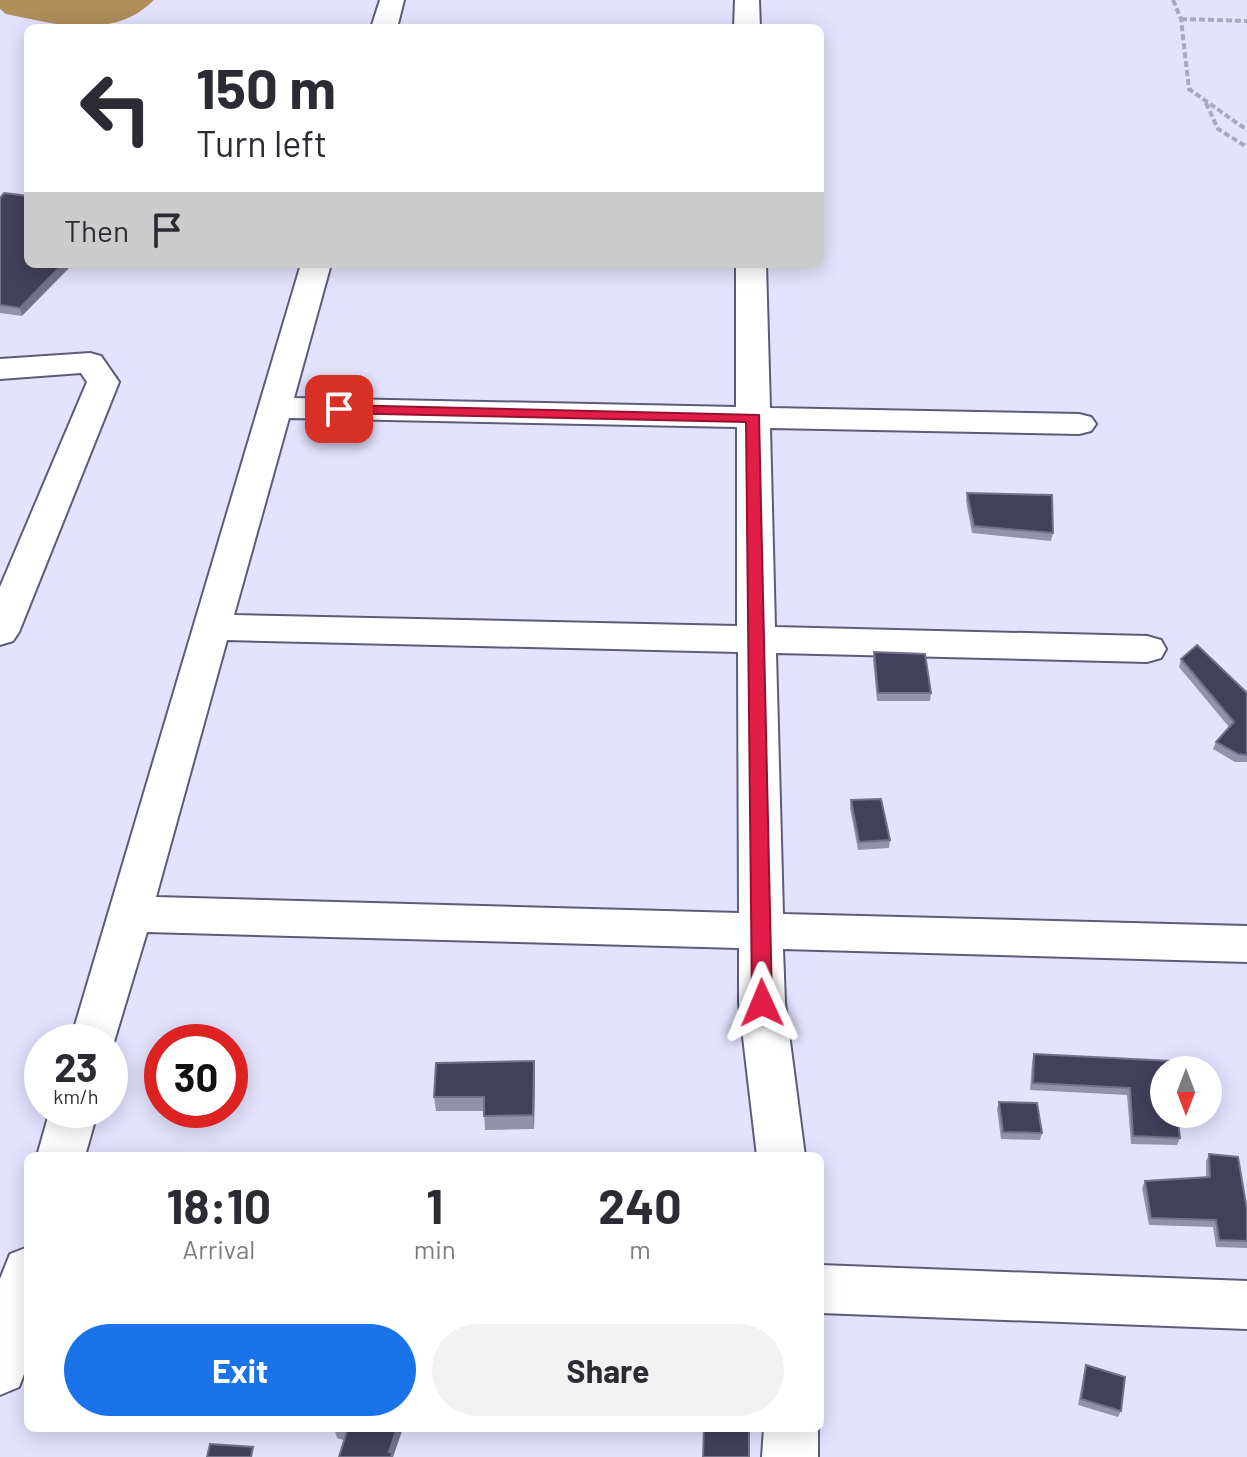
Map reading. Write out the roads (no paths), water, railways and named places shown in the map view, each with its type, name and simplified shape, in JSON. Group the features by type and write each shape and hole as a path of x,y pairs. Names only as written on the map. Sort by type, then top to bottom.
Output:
{"street":[{"path":"385,24 392,0"},
{"path":"747,0 747,24"},
{"path":"98,1024 315,268"},
{"path":"751,268 762,1003 781,1152"},
{"path":"0,369 90,363 103,382 0,632"},
{"path":"275,408 1079,424"},
{"path":"210,627 1147,649"},
{"path":"130,914 1247,944"},
{"path":"62,1152 69,1128"},
{"path":"0,1369 24,1285"},
{"path":"824,1289 1247,1305"},
{"path":"790,1457 791,1432"}]}
